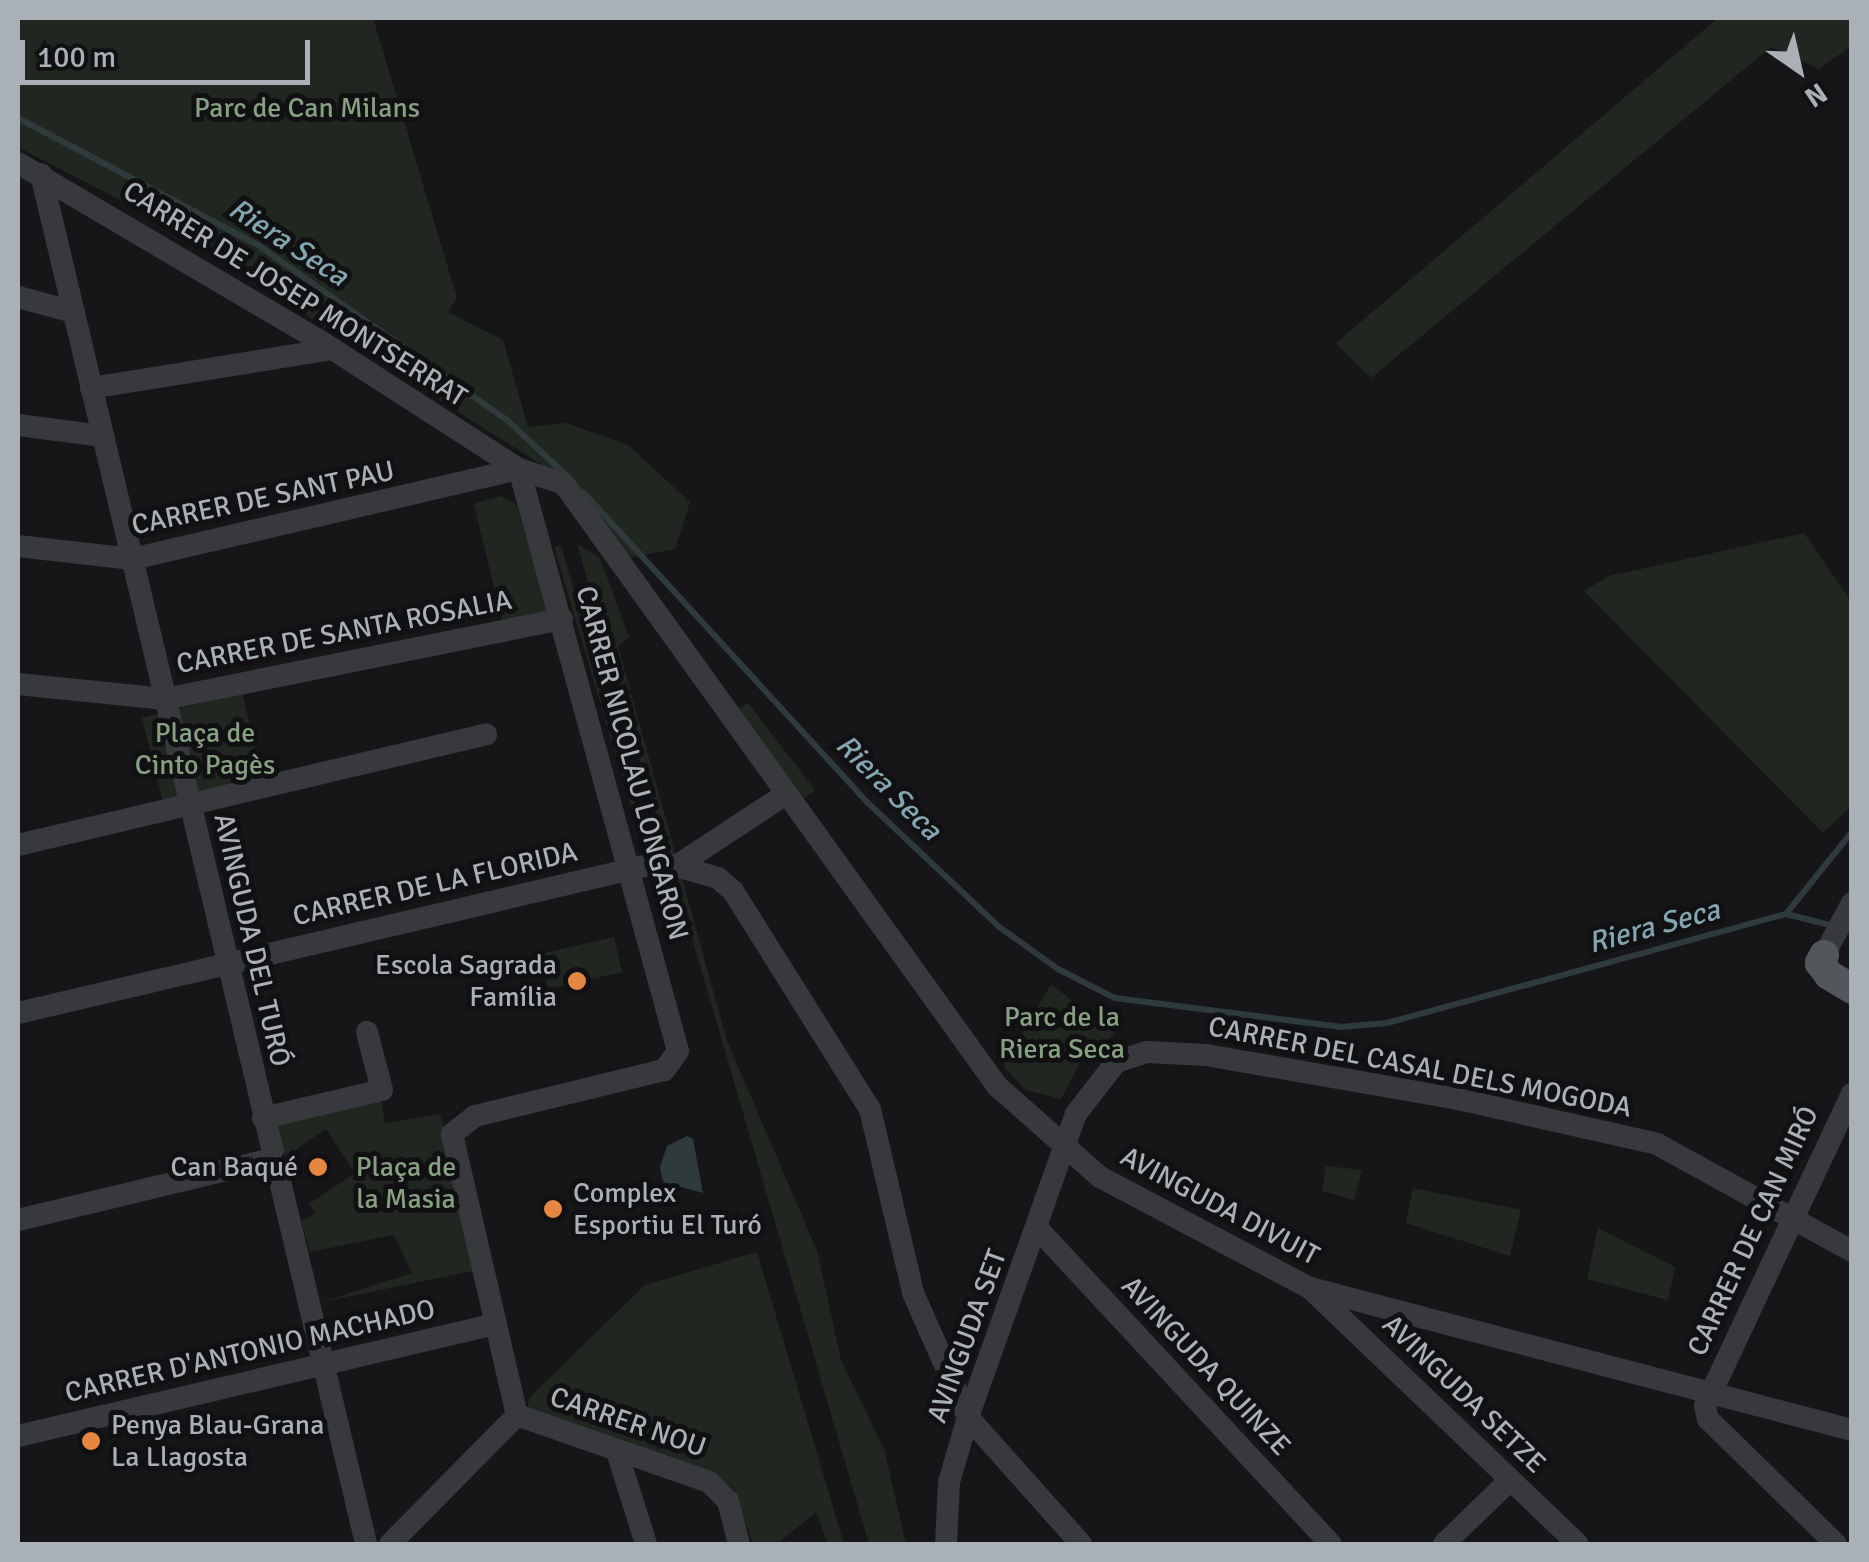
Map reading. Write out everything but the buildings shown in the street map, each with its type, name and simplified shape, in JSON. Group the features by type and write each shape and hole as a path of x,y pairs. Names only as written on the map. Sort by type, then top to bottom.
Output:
{"main road":[{"path":"1824,955 1820,962 1828,975 1852,989"}],"street":[{"name":"CARRER DE JOSEP MONTSERRAT","path":"18,163 333,349 530,472 564,484 786,794"},
{"name":"AVINGUDA DEL TURÓ","path":"41,174 366,1544"},
{"path":"18,297 74,312"},
{"path":"92,388 333,349"},
{"path":"18,425 103,436"},
{"name":"CARRER DE SANT PAU","path":"18,546 132,559 530,472"},
{"name":"CARRER NICOLAU LONGARON","path":"496,1324 452,1134 475,1116 664,1070 678,1051 633,868 562,619 530,472"},
{"name":"CARRER DE SANTA ROSALIA","path":"18,684 164,699 562,619"},
{"path":"18,846 486,734"},
{"path":"786,794 681,864 733,891 870,1109 914,1293 968,1417 1081,1544"},
{"name":"AVINGUDA DIVUIT","path":"786,794 997,1086 1064,1151 1140,1203 1310,1288 1852,1430"},
{"name":"CARRER DE LA FLORIDA","path":"18,1013 633,868 681,864"},
{"path":"1824,955 1852,903"},
{"path":"264,1118 382,1090 367,1032"},
{"name":"CARRER DEL CASAL DELS MOGODA","path":"1064,1151 1076,1114 1116,1062 1148,1052 1206,1055 1458,1099 1657,1144 1852,1251"},
{"name":"CARRER DE CAN MIRÓ","path":"1708,1394 1852,1094"},
{"name":"AVINGUDA SET","path":"946,1544 949,1482 968,1417 1064,1151"},
{"path":"18,1220 272,1160"},
{"name":"AVINGUDA QUINZE","path":"1038,1229 1330,1544"},
{"name":"AVINGUDA SETZE","path":"1310,1288 1578,1544"},
{"path":"390,1544 516,1415 496,1324"},
{"name":"CARRER D'ANTONIO MACHADO","path":"18,1436 496,1324"},
{"path":"1708,1394 1708,1419 1836,1544"},
{"name":"CARRER NOU","path":"516,1415 618,1455 710,1482 728,1502 739,1544"},
{"path":"618,1455 646,1544"},
{"path":"1444,1544 1510,1480"}],"green space":[{"name":"Parc de Can Milans","path":"18,18 373,18 457,298 448,312 503,340 528,427 566,423 628,445 690,502 675,549 627,558 564,479 143,212 18,147"},
{"path":"1718,18 1851,18 1851,46 1819,69 1771,47 1371,378 1336,343"},
{"path":"500,496 516,504 548,611 502,620 474,504"},
{"path":"1804,533 1851,601 1851,806 1823,833 1584,591 1609,576"},
{"path":"577,544 600,558 629,637 618,646 727,1041 817,1251 841,1360 884,1449 906,1544 869,1544"},
{"path":"561,546 645,835 640,836 554,547"},
{"name":"Plaça de Cinto Pagès","path":"242,693 265,786 165,811 142,718"},
{"path":"748,703 815,790 799,802 734,712"},
{"path":"614,937 622,972 548,989 540,954"},
{"name":"Parc de la Riera Seca","path":"1051,984 1115,1034 1082,1059 1061,1099 1026,1090 1003,1066"},
{"name":"Plaça de la Masia","path":"381,1101 385,1123 440,1114 482,1269 322,1302 412,1273 394,1235 310,1252 301,1221 316,1213 309,1204 355,1173 326,1129 280,1160 273,1122"},
{"path":"1326,1166 1362,1170 1354,1200 1322,1191"},
{"path":"1413,1188 1521,1210 1510,1256 1406,1223"},
{"path":"1598,1228 1675,1267 1668,1300 1587,1279"},
{"path":"757,1252 844,1544 828,1544 816,1512 777,1544 753,1544 735,1491 713,1472 528,1407 529,1398 645,1285"}],"shaded area":[{"path":"687,1136 693,1139 703,1193 663,1182 660,1167 667,1146"}],"waterway":[{"name":"Riera Seca","path":"18,118 258,245 508,421 567,476"},
{"name":"Riera Seca","path":"583,492 867,802 998,926 1058,969 1115,998 1340,1027 1387,1023 1786,914 1852,832"},
{"path":"1786,914 1834,926"}],"place":[{"name":"Escola Sagrada Família","path":"577,981"},
{"name":"Can Baqué","path":"318,1167"},
{"name":"Complex Esportiu El Turó","path":"553,1209"},
{"name":"Penya Blau-Grana La Llagosta","path":"91,1441"}]}
